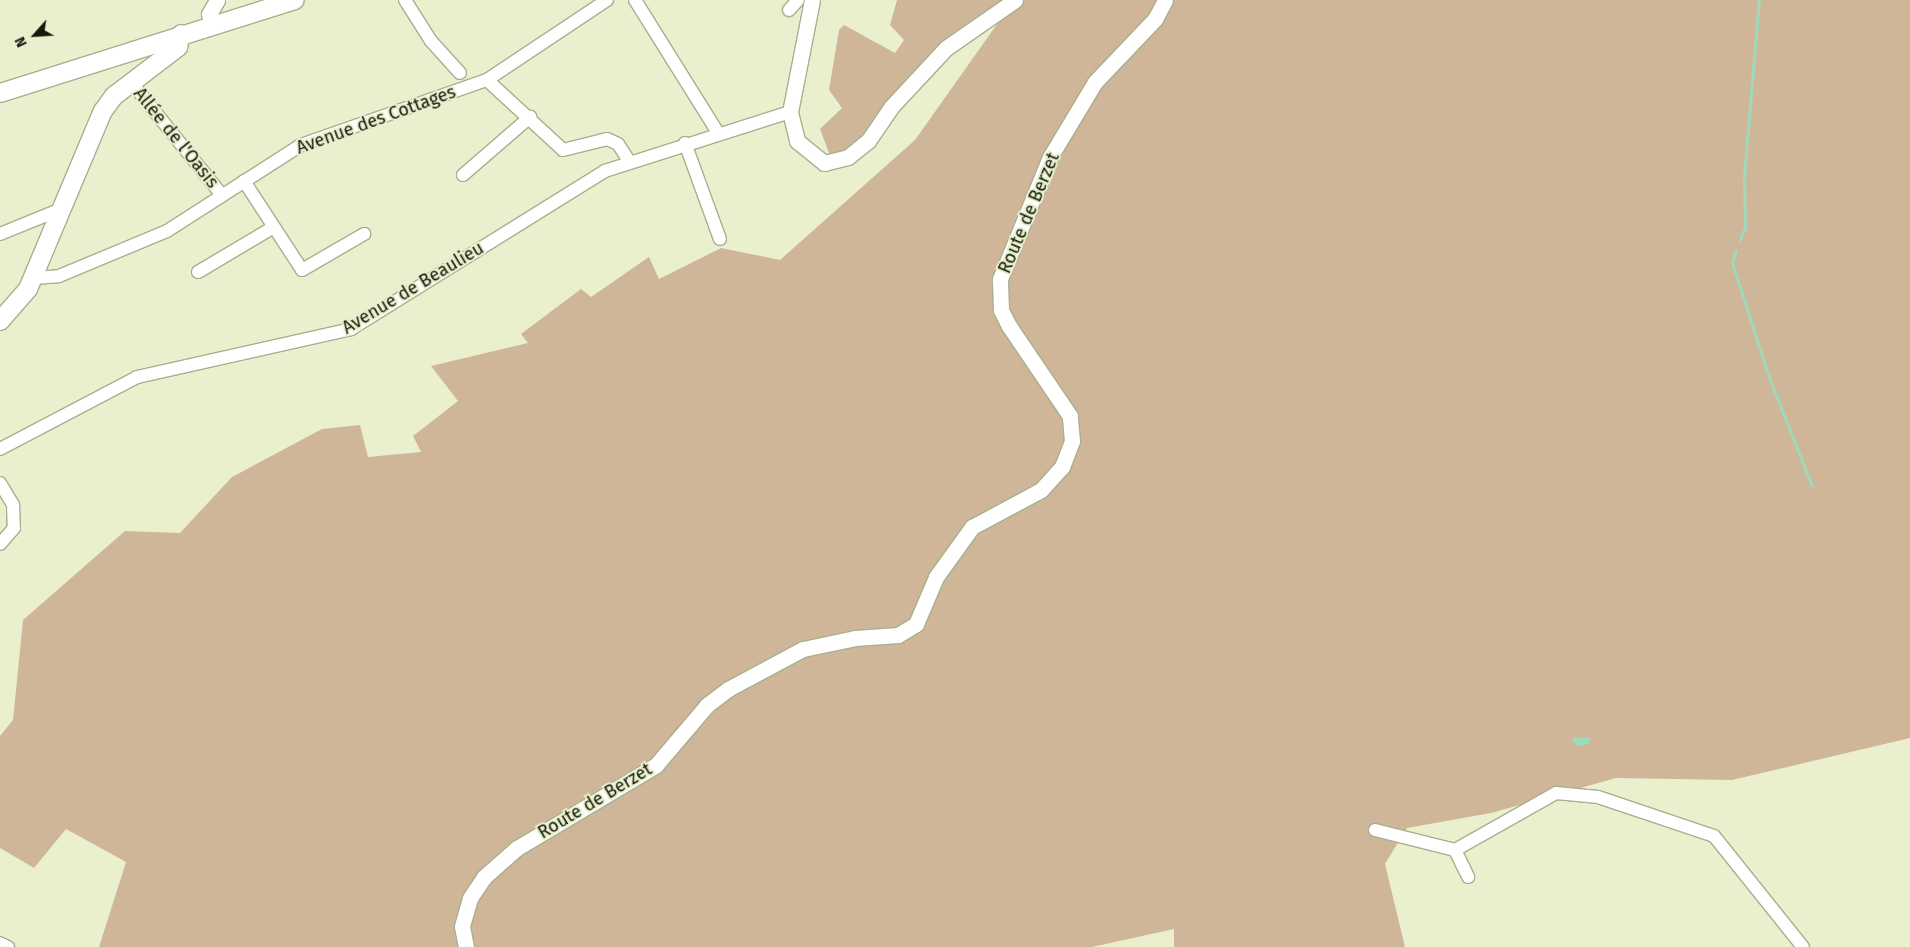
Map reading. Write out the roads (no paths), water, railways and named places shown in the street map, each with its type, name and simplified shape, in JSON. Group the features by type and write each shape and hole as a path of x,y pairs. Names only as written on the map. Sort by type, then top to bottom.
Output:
{"main road":[{"path":"0,93 211,23 295,0"},
{"path":"0,321 33,278 59,210 103,111 131,82 178,47 180,34"}],"street":[{"path":"211,23 209,14 217,0"},
{"path":"405,0 431,41 460,73"},
{"name":"Avenue des Cottages","path":"33,278 59,276 167,232 301,145 487,80 607,0"},
{"path":"635,0 718,133"},
{"path":"789,10 798,0"},
{"path":"812,0 790,112 797,141 812,156 824,163 848,157 868,140 892,106 946,48 1015,0"},
{"name":"Route de Berzet","path":"466,947 462,926 470,898 484,877 517,848 656,765 707,706 728,689 803,649 855,638 898,636 916,624 936,577 972,527 1041,490 1062,467 1072,440 1070,416 1009,326 1001,310 1000,279 1050,157 1095,82 1155,18 1165,0"},
{"path":"487,80 530,117 563,150 606,139 618,144 629,161"},
{"name":"Allée de l'Oasis","path":"131,82 222,195"},
{"name":"Avenue de Beaulieu","path":"0,449 137,377 351,329 605,171 629,161 685,143 790,112"},
{"path":"463,175 530,117"},
{"path":"685,143 720,239"},
{"path":"244,181 272,228 304,270 364,234"},
{"path":"0,234 59,210"},
{"path":"198,272 272,228"},
{"path":"0,483 13,505 14,528 0,544"},
{"path":"1375,830 1455,850 1556,793 1598,797 1714,836 1803,947"},
{"path":"1455,850 1468,877"},
{"path":"0,943 8,947"}],"waterway":[{"path":"1740,240 1745,227 1744,177 1759,0"},
{"path":"1736,250 1732,262 1768,375 1812,486"}]}
